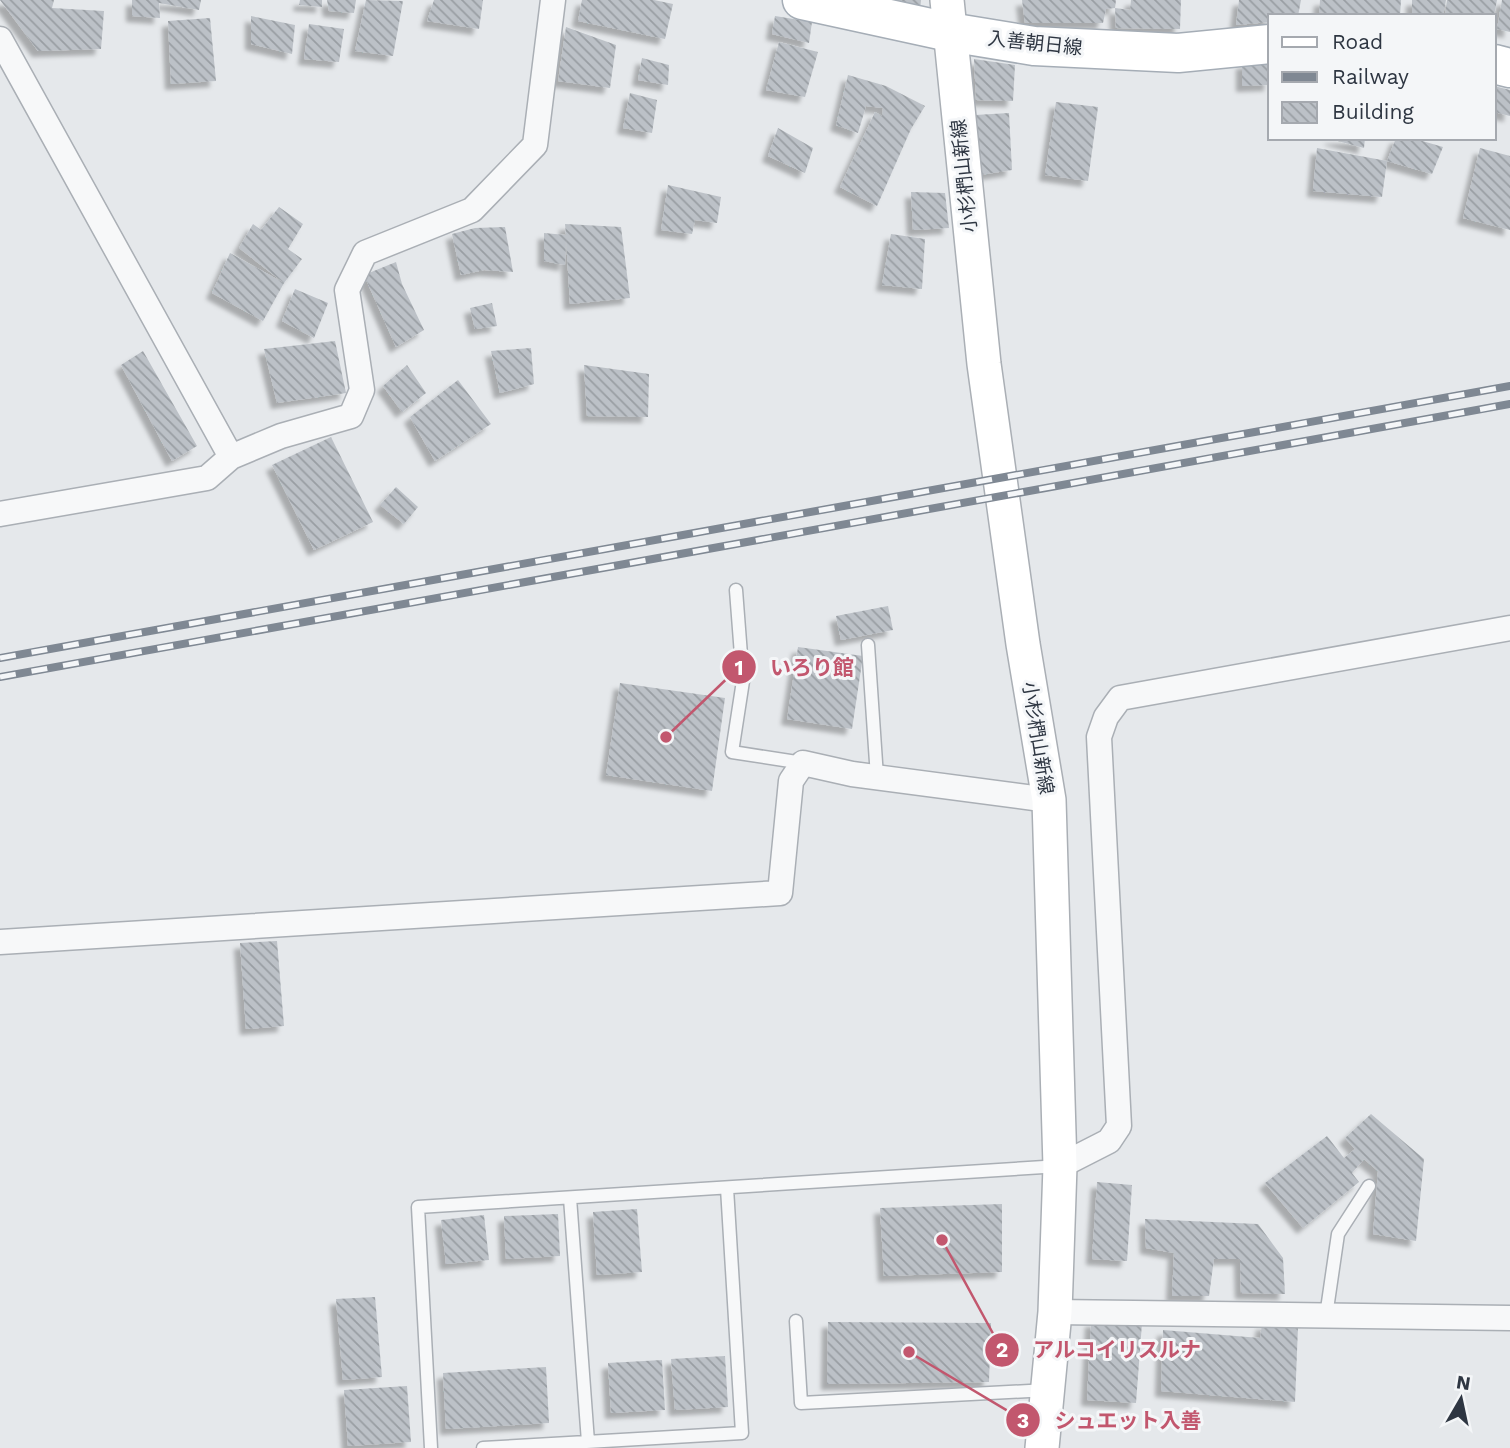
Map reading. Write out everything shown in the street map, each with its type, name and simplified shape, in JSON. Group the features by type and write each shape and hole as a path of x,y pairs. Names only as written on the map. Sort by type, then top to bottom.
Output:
{"main road":[{"name":"入善朝日線","path":"802,0 948,16 1034,46 1178,53 1268,44"},
{"name":"小杉椚山新線","path":"948,16 984,364 1023,643 1049,800 1060,1166 1055,1312 1042,1448"}],"street":[{"path":"0,514 207,478 231,457 281,436 351,416 362,390 347,290 365,253 472,210 535,145 553,0"},
{"path":"0,39 231,457"},
{"path":"1060,1166 1109,1142 1119,1126 1099,737 1106,717 1120,698 1510,628"},
{"path":"0,942 780,893 791,781 803,763 877,777 1049,800"},
{"path":"1055,1312 1510,1318"}],"lane":[{"path":"736,590 743,681 732,752 803,763"},
{"path":"869,645 877,777"},
{"path":"431,1448 418,1207 1060,1166"},
{"path":"1326,1316 1338,1234 1369,1186"},
{"path":"483,1448 742,1433 727,1188"},
{"path":"570,1198 588,1442"},
{"path":"796,1321 801,1403 1048,1390"}],"building":[{"path":"0,0 54,0 52,8 104,11 101,49 38,51"},
{"path":"132,0 201,0 199,10 159,3 160,18 132,16"},
{"path":"300,0 322,0 322,7 299,5"},
{"path":"327,0 356,0 354,13 329,11"},
{"path":"366,0 403,1 393,56 355,51"},
{"path":"434,0 483,0 479,29 427,21"},
{"path":"582,0 654,0 673,4 665,39 578,21"},
{"path":"881,0 921,0 920,11"},
{"path":"1022,0 1116,0 1115,8 1106,9 1103,23 1025,23"},
{"path":"1131,0 1181,0 1180,29 1116,28 1115,8 1130,10"},
{"path":"1239,0 1301,0 1298,14 1268,14 1268,22 1236,25"},
{"path":"1320,0 1401,0 1400,14 1319,12"},
{"path":"1412,0 1446,0 1443,14 1412,14"},
{"path":"1447,0 1497,0 1494,14 1445,14"},
{"path":"1502,0 1510,0 1510,32 1497,29"},
{"path":"251,16 295,25 292,54 251,44"},
{"path":"775,16 812,22 809,43 772,34"},
{"path":"210,18 216,81 171,84 168,21"},
{"path":"309,24 344,29 339,62 304,59"},
{"path":"566,27 616,45 610,88 558,81"},
{"path":"779,42 818,52 805,97 766,90"},
{"path":"642,58 669,65 668,85 638,80"},
{"path":"974,59 1015,65 1013,101 976,100"},
{"path":"1268,61 1268,85 1242,86 1242,63"},
{"path":"848,75 886,86 925,106 911,129 877,206 840,187 875,112 882,116 883,108 866,106 858,133 836,125"},
{"path":"1496,86 1510,90 1510,116 1496,112"},
{"path":"630,93 657,100 652,133 623,128"},
{"path":"1056,102 1098,107 1088,181 1045,175"},
{"path":"1009,113 1012,170 980,175 975,115"},
{"path":"778,128 813,148 805,173 768,156"},
{"path":"1334,140 1365,140 1364,148"},
{"path":"1395,140 1419,140 1443,147 1432,174 1387,161"},
{"path":"1317,148 1387,161 1382,197 1313,191"},
{"path":"1480,148 1510,156 1510,230 1463,218"},
{"path":"668,185 721,197 717,223 695,220 692,234 661,230"},
{"path":"911,192 945,193 949,228 913,230"},
{"path":"279,207 303,224 288,249 302,259 284,283 239,248 253,224 261,230"},
{"path":"565,224 621,227 630,298 570,304 566,239 565,265 544,261 544,233 566,235"},
{"path":"505,227 513,272 484,270 461,275 452,234 475,228"},
{"path":"891,234 925,239 922,289 882,285"},
{"path":"230,253 284,283 263,321 212,293"},
{"path":"396,262 402,284 424,330 396,347 364,275"},
{"path":"295,289 328,303 314,338 282,321"},
{"path":"492,303 497,326 475,329 470,308"},
{"path":"335,341 346,393 277,403 264,349"},
{"path":"531,348 534,384 500,393 491,351"},
{"path":"143,351 197,446 172,461 121,365"},
{"path":"407,365 426,393 402,412 383,386"},
{"path":"584,365 649,374 648,417 587,416"},
{"path":"458,380 491,424 435,461 410,417"},
{"path":"331,437 373,522 314,550 272,465"},
{"path":"396,487 418,507 404,524 380,505"},
{"path":"888,606 893,630 841,640 836,616"},
{"path":"798,647 863,656 852,729 787,719"},
{"path":"620,683 725,698 712,791 606,775"},
{"path":"277,941 284,1026 246,1029 240,943"},
{"path":"1371,1114 1424,1159 1416,1241 1373,1234 1378,1171 1364,1159 1352,1173 1359,1182 1303,1228 1265,1183 1327,1136 1344,1158 1355,1149 1345,1138"},
{"path":"1097,1182 1132,1185 1127,1261 1092,1259"},
{"path":"1002,1204 1002,1272 884,1276 880,1208"},
{"path":"637,1209 642,1272 597,1275 593,1212"},
{"path":"558,1214 560,1256 506,1259 504,1216"},
{"path":"484,1215 489,1260 446,1264 441,1220"},
{"path":"1145,1219 1258,1224 1283,1258 1285,1294 1241,1293 1240,1259 1214,1259 1209,1296 1172,1296 1174,1253 1146,1248"},
{"path":"375,1297 382,1377 343,1380 336,1299"},
{"path":"1091,1321 1142,1323 1136,1403 1087,1400"},
{"path":"828,1322 991,1323 989,1382 827,1384"},
{"path":"1262,1324 1298,1327 1295,1402 1161,1391 1163,1330 1260,1338"},
{"path":"725,1356 728,1407 675,1410 671,1359"},
{"path":"662,1360 665,1410 611,1413 608,1363"},
{"path":"546,1367 549,1423 446,1429 443,1373"},
{"path":"407,1386 411,1442 348,1446 344,1390"}],"railway":[{"path":"0,658 1510,386"},
{"path":"0,677 1510,404"}],"place":[{"name":"いろり館","path":"666,737"},
{"name":"アルコイリスルナ","path":"942,1240"},
{"name":"シュエット入善","path":"909,1352"}]}
